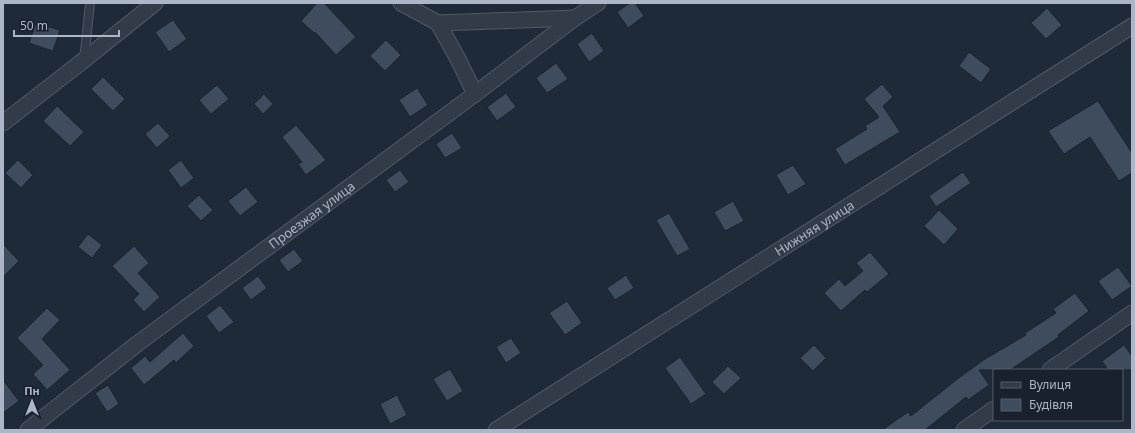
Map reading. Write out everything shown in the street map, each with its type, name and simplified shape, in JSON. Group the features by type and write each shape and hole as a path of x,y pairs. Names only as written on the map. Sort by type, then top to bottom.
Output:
{"street":[{"path":"3,123 154,3"},
{"path":"401,3 438,24 458,59 475,94"},
{"name":"Проезжая улица","path":"28,430 137,344 475,94 574,18 598,3"},
{"path":"438,24 574,18"},
{"name":"Нижняя улица","path":"496,430 1132,26"},
{"path":"1051,369 1132,313"},
{"path":"964,430 993,410"}],"lane":[{"path":"84,60 90,3"}],"building":[{"path":"317,3 324,3 356,37 336,55 315,32 314,33 301,21"},
{"path":"630,3 635,3 644,16 628,28 617,12"},
{"path":"1047,8 1062,25 1046,39 1031,23"},
{"path":"173,20 187,39 169,52 155,32"},
{"path":"36,23 60,30 53,51 29,43"},
{"path":"592,33 604,51 589,62 577,44"},
{"path":"386,40 401,55 385,71 370,56"},
{"path":"969,52 991,69 981,83 959,66"},
{"path":"556,63 568,79 547,93 536,78"},
{"path":"103,77 125,99 113,111 91,89"},
{"path":"882,84 893,97 883,106 900,132 845,165 835,149 867,129 865,126 879,117 864,99"},
{"path":"217,85 229,99 211,114 199,100"},
{"path":"417,88 428,105 410,117 399,100"},
{"path":"506,93 516,107 497,121 487,107"},
{"path":"264,94 273,104 263,114 254,104"},
{"path":"1098,101 1132,153 1132,173 1119,181 1090,137 1064,154 1048,131"},
{"path":"57,106 84,132 70,146 43,121"},
{"path":"158,123 170,136 157,148 145,134"},
{"path":"296,125 326,160 306,175 298,164 302,162 282,137"},
{"path":"452,133 462,148 445,158 436,144"},
{"path":"18,160 33,175 21,188 5,173"},
{"path":"181,160 194,178 181,188 168,170"},
{"path":"793,165 806,184 788,195 776,175"},
{"path":"400,170 409,182 395,192 386,180"},
{"path":"963,172 971,183 936,207 929,196"},
{"path":"246,187 258,202 240,216 228,201"},
{"path":"199,195 213,210 201,221 187,206"},
{"path":"733,201 744,221 725,231 714,212"},
{"path":"939,210 958,229 944,245 924,226"},
{"path":"669,213 690,249 677,256 656,220"},
{"path":"88,234 102,245 92,258 78,247"},
{"path":"3,244 19,261 3,277"},
{"path":"134,246 149,263 138,273 160,297 144,312 133,300 139,294 112,266"},
{"path":"294,249 303,261 288,272 279,260"},
{"path":"870,252 889,274 867,292 865,290 841,311 824,293 839,279 845,286 863,271 856,263"},
{"path":"1118,267 1132,286 1112,300 1098,281"},
{"path":"626,275 634,288 615,300 607,288"},
{"path":"258,276 267,288 251,300 242,288"},
{"path":"1075,293 1089,311 1058,335 1059,337 1011,369 979,370 989,385 968,400 966,397 925,430 882,430 908,412 911,416 985,359 1026,335 1025,333 1056,313 1053,309"},
{"path":"567,301 582,323 565,335 549,313"},
{"path":"220,305 234,322 219,333 206,316"},
{"path":"47,308 60,320 42,339 70,370 47,390 33,374 43,365 17,338"},
{"path":"183,333 194,346 176,363 174,360 144,385 131,368 145,356 150,362"},
{"path":"511,338 521,353 506,363 496,347"},
{"path":"814,345 826,358 813,371 800,358"},
{"path":"1124,345 1132,356 1132,370 1107,369 1102,361"},
{"path":"680,357 706,394 691,404 665,368"},
{"path":"728,366 741,378 724,394 712,382"},
{"path":"450,369 463,391 447,401 433,379"},
{"path":"3,380 19,401 3,413"},
{"path":"108,385 119,404 107,412 95,393"},
{"path":"397,395 407,415 390,424 380,404"}]}
